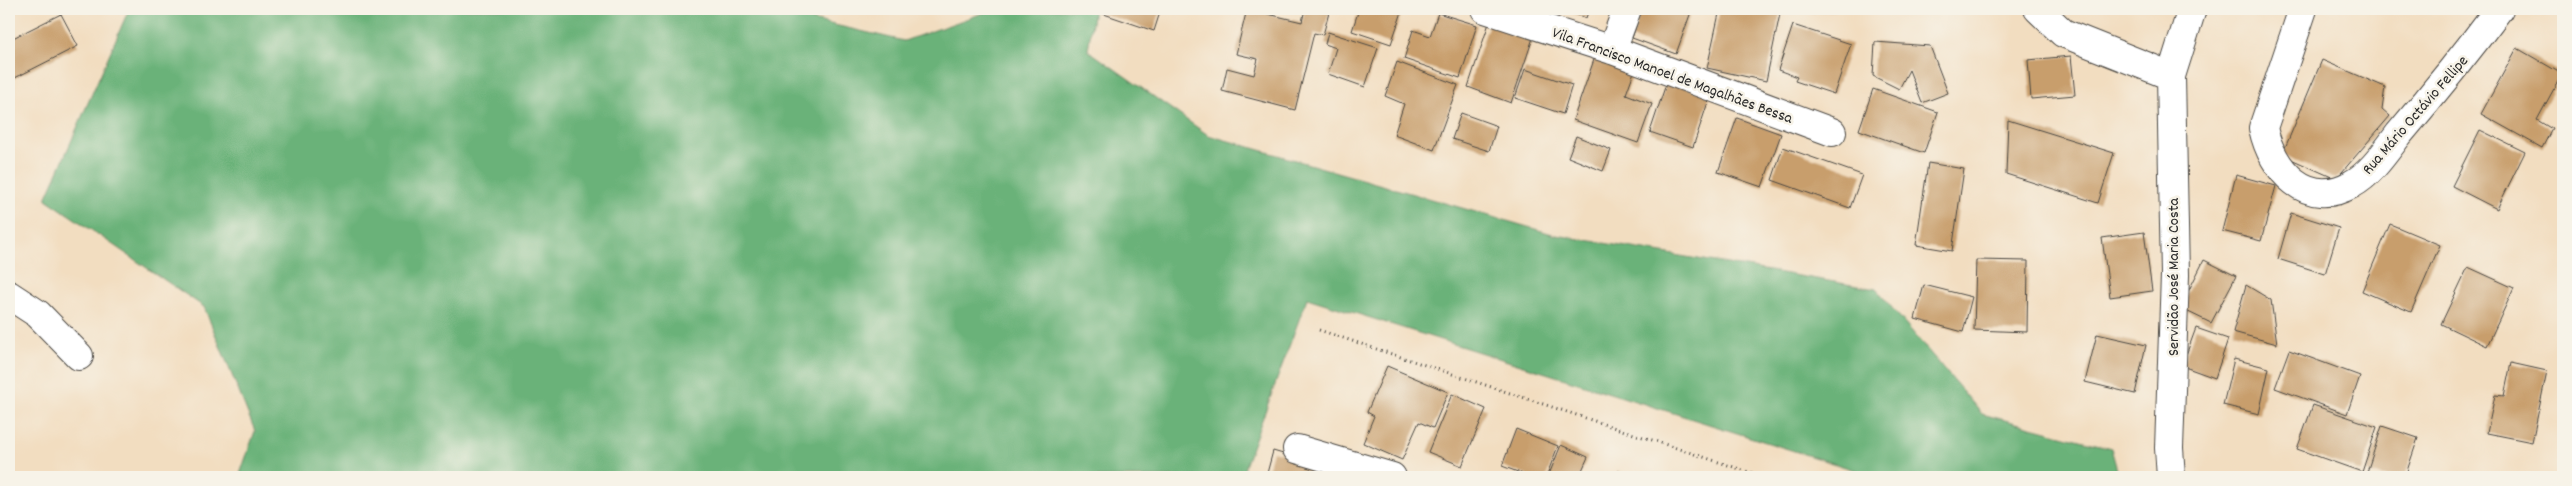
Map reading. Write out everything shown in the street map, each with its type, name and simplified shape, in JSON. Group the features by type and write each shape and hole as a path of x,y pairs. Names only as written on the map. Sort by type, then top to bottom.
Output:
{"street":[{"name":"Vila Francisco Manoel de Magalhães Bessa","path":"1485,9 1612,50 1832,132"},
{"path":"1612,50 1626,9"},
{"path":"2038,9 2062,33 2170,76"},
{"name":"Servidão José Maria Costa","path":"2172,477 2169,448 2174,275 2170,76 2192,9"},
{"name":"Rua Mário Octávio Fellipe","path":"2303,9 2263,128 2267,148 2281,171 2303,187 2330,193 2353,184 2374,165 2460,62 2499,9"},
{"path":"9,295 38,314 79,356"},
{"path":"1297,449 1392,477"}],"path":[{"path":"1319,330 1764,477"}],"green space":[{"path":"129,9 765,9 904,41 994,9 1094,9 1088,50 1208,135 1556,235 1876,289 1982,414 2111,448 2119,477 1877,477 1307,298 1241,477 239,477 255,431 204,307 46,199"}],"building":[{"path":"1099,9 1161,9 1154,31 1098,12"},
{"path":"1247,9 1302,22 1305,9 1330,9 1323,35 1314,33 1295,110 1222,91 1227,68 1254,75 1258,59 1236,54"},
{"path":"1359,9 1403,9 1391,44 1352,31"},
{"path":"1562,9 1589,9 1586,18"},
{"path":"1642,9 1692,9 1676,54 1632,38"},
{"path":"1720,9 1781,9 1766,81 1707,68"},
{"path":"1800,9 1837,9 1837,10 1800,14"},
{"path":"1438,13 1477,25 1460,78 1404,59 1413,30 1430,36"},
{"path":"61,14 78,46 9,81 9,40"},
{"path":"1490,20 1534,35 1511,103 1468,87"},
{"path":"1793,25 1851,44 1834,94 1795,81 1797,77 1778,70"},
{"path":"1328,32 1378,48 1365,87 1328,74 1336,48 1325,44"},
{"path":"1875,42 1930,46 1948,93 1922,103 1909,70 1899,89 1873,76"},
{"path":"2517,48 2562,74 2537,120 2552,129 2542,148 2481,114"},
{"path":"1596,54 1635,69 1626,94 1652,104 1638,143 1573,120"},
{"path":"2071,56 2075,95 2031,99 2028,60"},
{"path":"2322,60 2385,87 2382,109 2390,116 2336,179 2282,155"},
{"path":"1397,62 1458,85 1434,150 1394,135 1404,104 1385,96"},
{"path":"1525,69 1572,85 1563,114 1515,98"},
{"path":"1667,81 1710,96 1693,147 1650,132"},
{"path":"1873,89 1938,112 1924,153 1859,130"},
{"path":"1461,113 1497,126 1489,151 1452,139"},
{"path":"1737,118 1781,134 1762,187 1718,172"},
{"path":"2008,120 2114,153 2098,203 2006,174"},
{"path":"2480,130 2525,152 2497,209 2452,186"},
{"path":"1576,136 1611,150 1603,171 1568,157"},
{"path":"1783,147 1862,175 1850,208 1772,180"},
{"path":"1928,163 1964,169 1952,251 1916,245"},
{"path":"2236,175 2276,186 2261,241 2222,231"},
{"path":"2291,213 2339,228 2325,274 2278,259"},
{"path":"2390,224 2440,245 2411,312 2362,291"},
{"path":"2144,232 2152,291 2110,297 2102,238"},
{"path":"1976,260 2028,261 2027,332 1974,330"},
{"path":"2204,260 2236,276 2211,323 2180,308"},
{"path":"2468,267 2514,288 2487,346 2441,324"},
{"path":"1924,285 1972,297 1963,332 1915,319"},
{"path":"2246,285 2271,300 2277,344 2233,332"},
{"path":"2196,328 2228,339 2215,378 2182,366"},
{"path":"2097,334 2146,345 2135,394 2085,382"},
{"path":"2289,350 2360,376 2347,414 2275,388"},
{"path":"2234,359 2269,368 2259,414 2223,405"},
{"path":"2511,363 2547,371 2532,442 2487,433 2495,395 2504,396"},
{"path":"1387,366 1448,392 1433,428 1419,422 1402,460 1363,443 1374,416 1367,412"},
{"path":"1452,394 1486,409 1462,466 1428,452"},
{"path":"2313,405 2377,427 2362,472 2297,449"},
{"path":"2382,426 2418,438 2405,477 2383,477 2367,472"},
{"path":"1516,429 1558,446 1546,477 1531,477 1502,466"},
{"path":"1561,445 1588,457 1579,477 1548,477"},
{"path":"1273,451 1351,474 1350,477 1266,477"},
{"path":"1618,471 1631,477 1616,477"}]}
